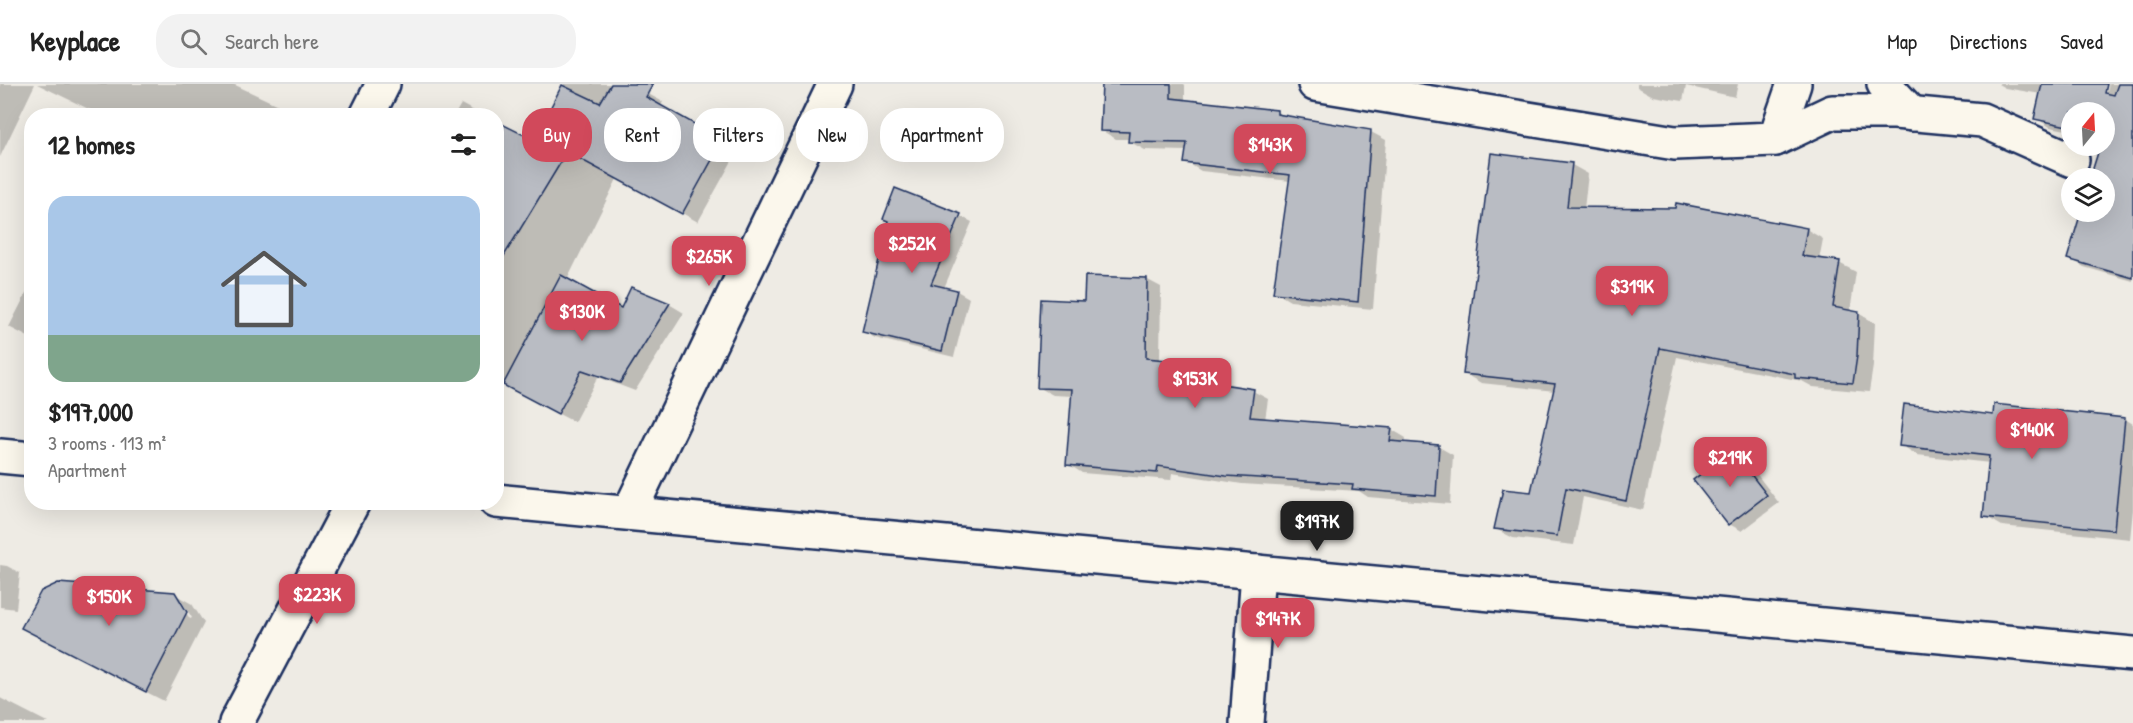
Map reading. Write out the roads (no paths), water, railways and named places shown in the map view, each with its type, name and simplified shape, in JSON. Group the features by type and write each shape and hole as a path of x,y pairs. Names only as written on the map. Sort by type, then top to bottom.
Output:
{"street":[{"path":"371,108 383,84"},
{"path":"629,513 835,84"},
{"path":"1315,84 1675,143 1775,140 1833,112 1912,114 1982,120 2072,160"},
{"path":"1775,140 1794,84"},
{"path":"1884,84 1912,114"},
{"path":"0,456 24,458"},
{"path":"504,502 2133,654"},
{"path":"236,723 348,510"},
{"path":"1247,723 1258,572"}]}
